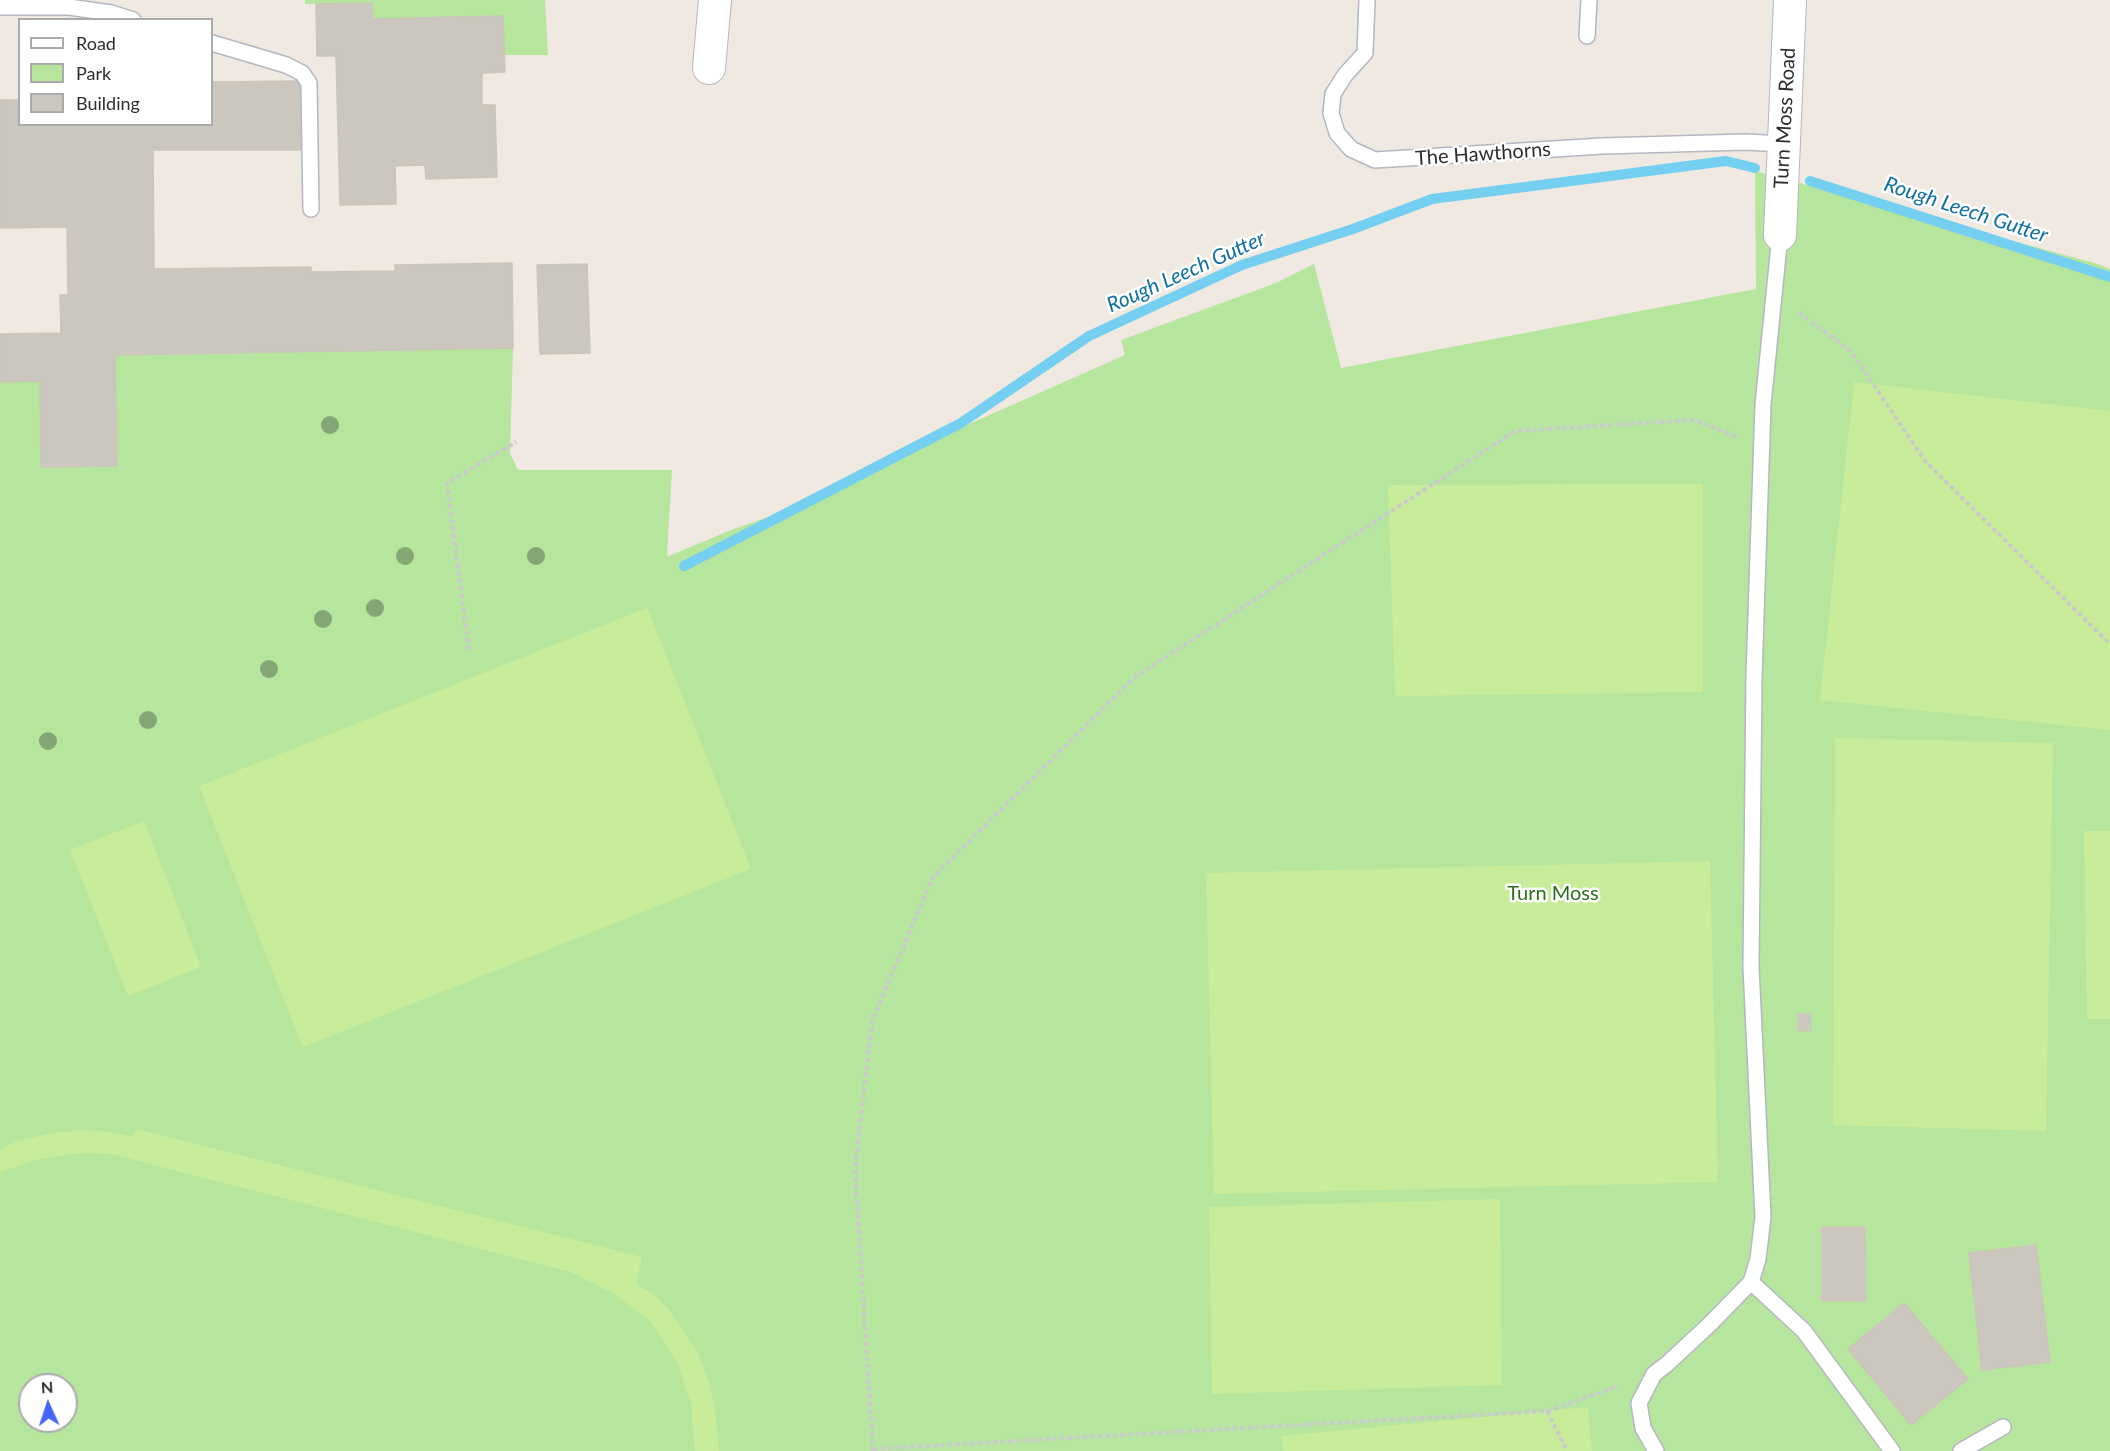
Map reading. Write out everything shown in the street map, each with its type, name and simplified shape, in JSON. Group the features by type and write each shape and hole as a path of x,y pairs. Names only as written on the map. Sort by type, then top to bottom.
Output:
{"street":[{"path":"709,68 715,0"},
{"name":"Turn Moss Road","path":"1780,235 1791,0"}],"lane":[{"name":"The Hawthorns","path":"1367,0 1365,53 1345,75 1333,94 1331,113 1337,133 1351,149 1375,160 1602,146 1745,142 1784,144"},
{"path":"1587,36 1589,0"},
{"path":"0,7 69,7 111,13 127,18"},
{"path":"213,43 286,66 302,73 309,84 311,209"},
{"path":"1656,1451 1643,1428 1639,1404 1654,1374 1710,1324 1751,1282 1758,1259 1763,1217 1751,967 1754,676 1764,398 1780,235"},
{"path":"1751,1282 1804,1331 1892,1451"},
{"path":"1961,1451 2003,1427"}],"path":[{"path":"1774,294 1851,351 1925,461 2110,644"},
{"path":"1654,1374 1547,1411 873,1450 855,1169 872,1021 933,877 1135,677 1515,431 1695,420 1737,437 1764,398"},
{"path":"469,650 447,483 516,442"},
{"path":"1547,1411 1567,1451"}],"green space":[{"path":"305,0 545,0 548,55 504,55 503,16 372,19 371,3 305,4"},
{"name":"Turn Moss","path":"1755,171 2110,269 2110,1451 0,1451 0,382 40,381 42,467 117,466 115,355 513,348 510,453 518,470 672,470 667,556 669,556 726,532 801,505 897,456 1125,355 1121,340 1276,283 1314,264 1341,368 1756,289"},
{"path":"1854,382 2110,411 2110,730 1820,700"},
{"path":"1703,484 1703,692 1395,696 1388,485"},
{"path":"647,608 751,869 303,1047 199,786"},
{"path":"1835,738 2053,743 2046,1131 1833,1125"},
{"path":"144,821 201,967 128,996 70,850"},
{"path":"2084,831 2110,831 2110,1019 2087,1019"},
{"path":"1710,861 1718,1182 1214,1194 1206,873"},
{"path":"136,1129 642,1257 636,1284 652,1293 669,1310 697,1351 708,1379 715,1408 719,1451 695,1451 691,1404 677,1362 652,1323 616,1295 571,1272 111,1154 64,1155 35,1160 0,1172 0,1149 18,1141 52,1133 82,1130 111,1132 133,1137"},
{"path":"1500,1199 1502,1385 1212,1394 1209,1207"},
{"path":"1588,1407 1592,1451 1283,1451 1281,1436"}],"building":[{"path":"372,3 372,19 503,16 505,72 482,73 482,105 495,105 497,177 426,179 425,165 395,166 396,204 340,205 336,56 317,56 316,4"},
{"path":"302,81 303,150 153,150 154,269 311,267 311,272 395,271 395,265 512,263 513,348 115,355 117,466 41,467 40,381 0,382 0,334 61,333 60,295 68,295 67,227 0,228 0,100 18,100 18,126 213,126 213,82"},
{"path":"587,264 590,353 540,354 537,265"},
{"path":"1798,1014 1810,1014 1811,1030 1798,1031"},
{"path":"1822,1227 1865,1227 1866,1301 1822,1301"},
{"path":"2036,1245 2050,1362 1982,1370 1969,1253"},
{"path":"1904,1303 1968,1379 1911,1425 1848,1349"}],"waterway":[{"name":"Rough Leech Gutter","path":"684,566 961,423 1089,336 1242,265 1353,229 1432,199 1726,161 1755,168"},
{"name":"Rough Leech Gutter","path":"1810,181 2110,277"}]}
